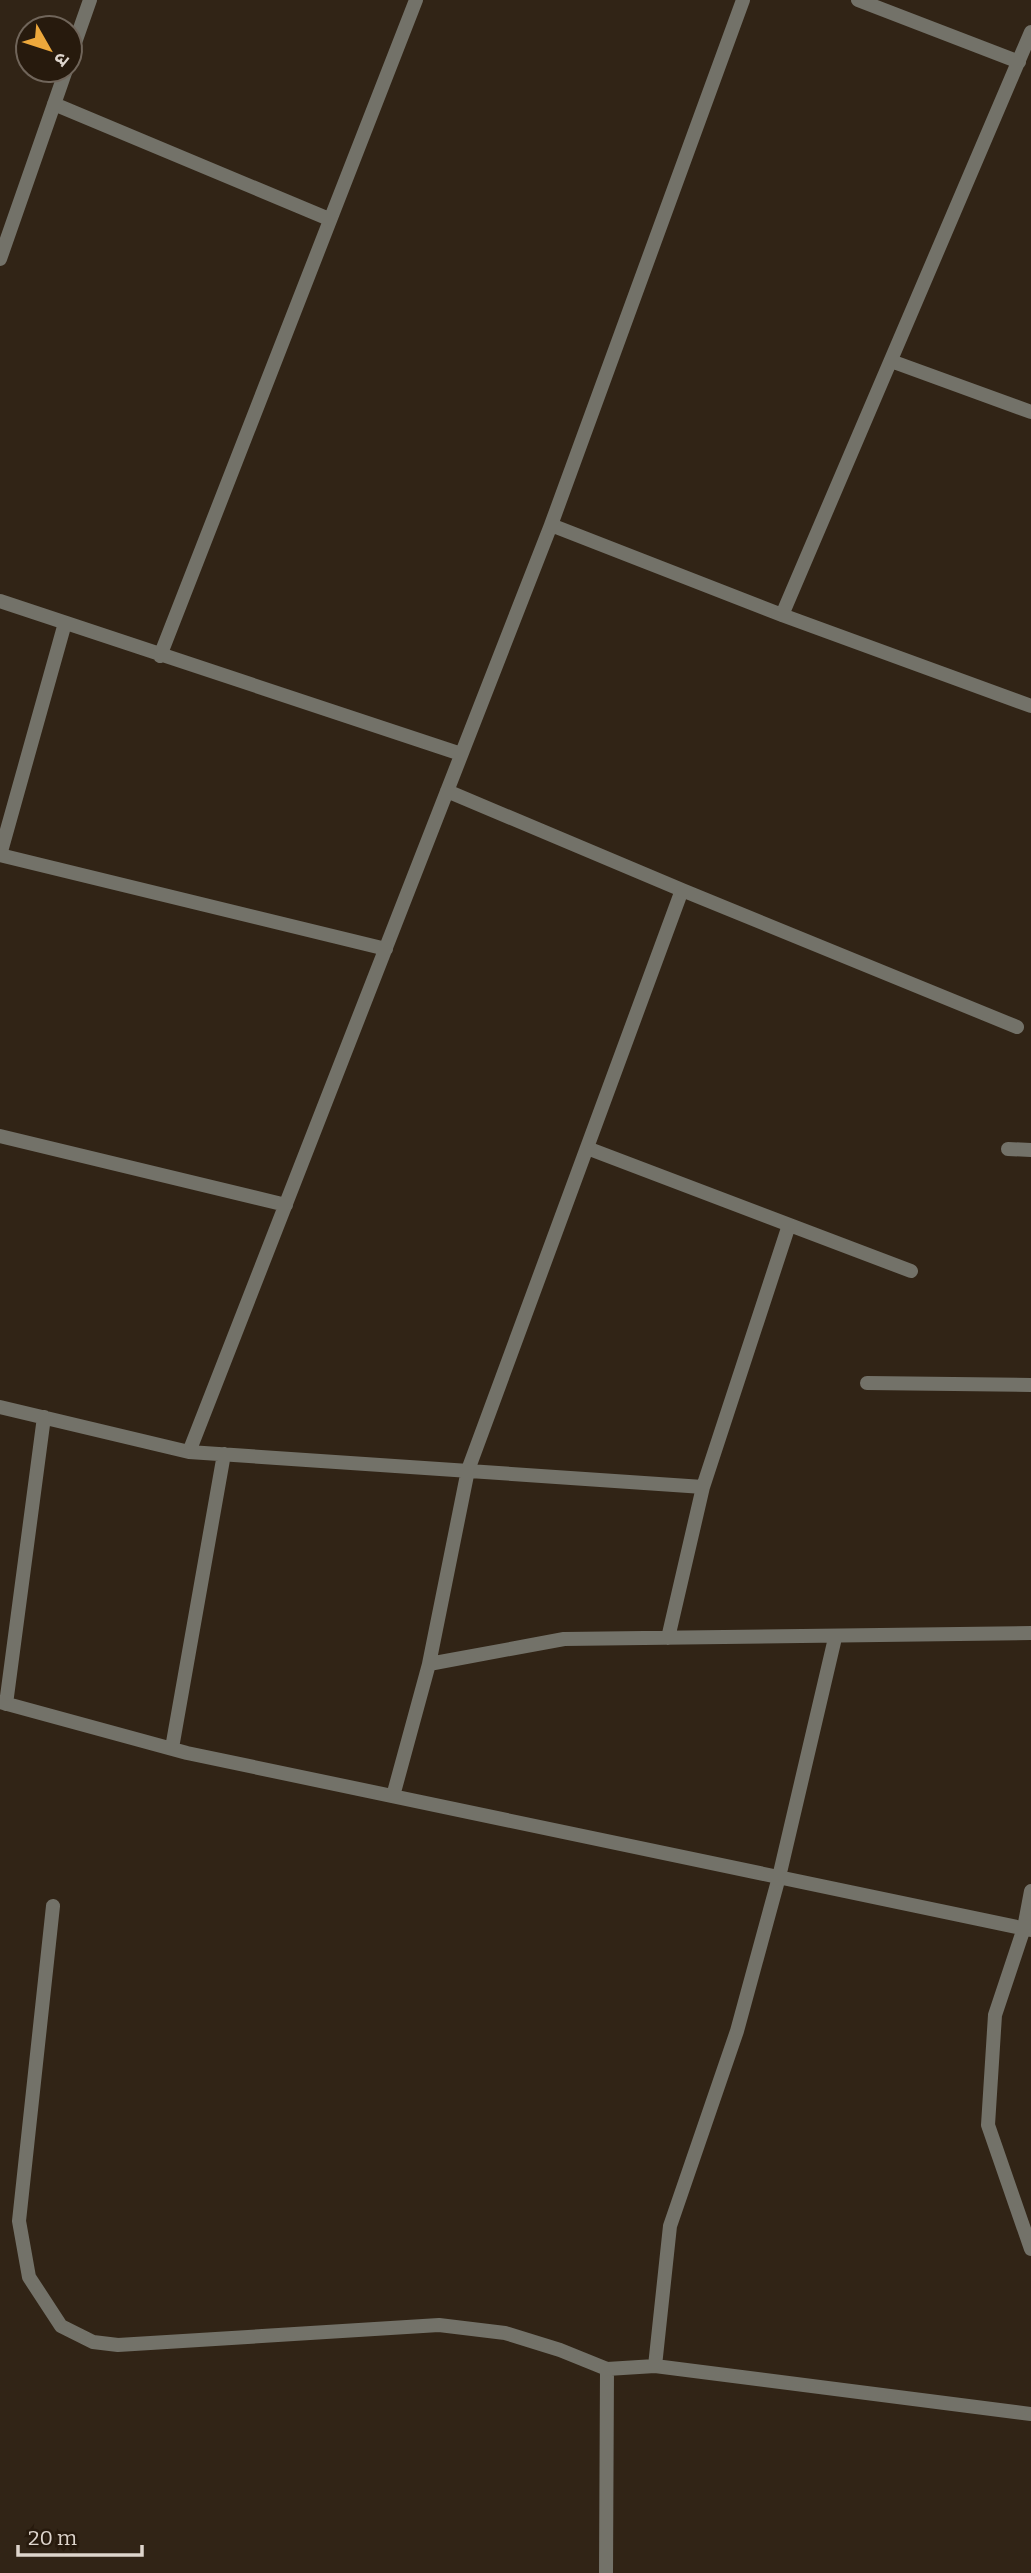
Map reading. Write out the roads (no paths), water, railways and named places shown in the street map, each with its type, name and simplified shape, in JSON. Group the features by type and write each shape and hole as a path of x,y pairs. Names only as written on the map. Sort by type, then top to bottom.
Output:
{"street":[{"path":"84,17 90,0"},
{"path":"160,656 416,0"},
{"path":"189,1452 551,525 743,0"},
{"path":"858,0 1019,62"},
{"path":"782,615 1031,32"},
{"path":"0,260 6,222 61,84"},
{"path":"54,104 329,219"},
{"path":"891,361 1031,412"},
{"path":"551,525 782,615 1031,706"},
{"path":"0,601 461,754"},
{"path":"65,623 0,855 386,949"},
{"path":"447,791 1017,1027"},
{"path":"393,1796 429,1664 468,1470 682,890"},
{"path":"0,1136 286,1205"},
{"path":"587,1148 911,1271"},
{"path":"1008,1149 1031,1150"},
{"path":"668,1638 703,1487 789,1225"},
{"path":"867,1383 1031,1385"},
{"path":"0,1407 189,1452 703,1487"},
{"path":"44,1417 3,1703 172,1748 1027,1929"},
{"path":"172,1748 224,1454"},
{"path":"429,1664 564,1640 1031,1633"},
{"path":"655,2366 670,2226 737,2031 779,1877 835,1637"},
{"path":"1031,1891 1027,1929 995,2015 988,2125 1031,2249"},
{"path":"53,1906 19,2221 29,2277 61,2326 93,2342 118,2345 439,2325 505,2333 560,2350 607,2369 655,2366 1031,2414"},
{"path":"606,2573 607,2369"}]}
